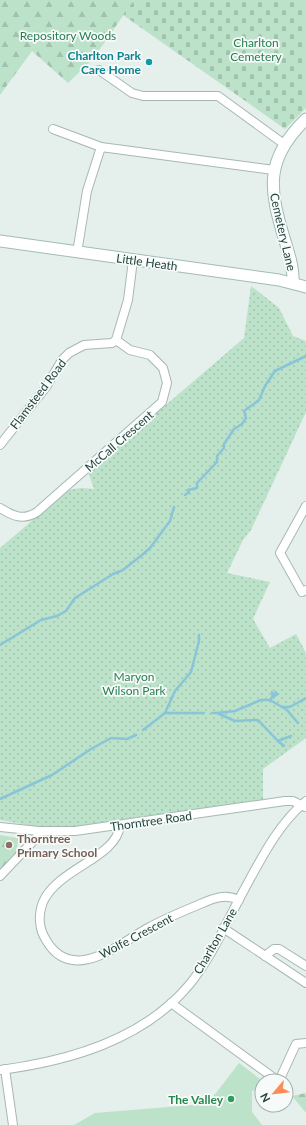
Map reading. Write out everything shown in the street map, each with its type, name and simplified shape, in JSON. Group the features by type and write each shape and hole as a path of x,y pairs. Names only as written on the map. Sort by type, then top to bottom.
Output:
{"main road":[{"name":"Cemetery Lane","path":"293,283 289,255 274,200 274,170 284,144 291,134 306,119"},
{"name":"Little Heath","path":"0,243 134,260 293,283 306,287"}],"street":[{"path":"98,70 132,93 143,96 218,96 284,144"},
{"path":"53,129 101,147 274,170"},
{"path":"77,253 86,191 101,147"},
{"path":"116,340 128,300 134,260"},
{"name":"Flamsteed Road","path":"0,445 46,387 62,360 69,353 84,345 112,344 116,340"},
{"name":"McCall Crescent","path":"0,508 12,515 24,518 37,512 162,402 168,383 163,368 150,355 130,350 116,340"},
{"path":"306,506 280,553 302,592 306,590"},
{"name":"Thorntree Road","path":"0,827 39,831 75,831 120,826 285,801 294,801 305,804"},
{"name":"Charlton Lane","path":"2,1070 66,1058 102,1045 129,1032 171,1003 201,969 272,839 305,804"},
{"name":"Wolfe Crescent","path":"120,826 120,832 107,848 63,878 49,890 40,913 40,928 48,944 60,955 76,960 92,959 164,920 205,902 219,897 228,896 239,900"},
{"path":"0,876 37,837 39,831"},
{"path":"223,928 306,982"},
{"path":"265,956 274,949 279,948 306,966"},
{"path":"171,1003 267,1073"},
{"path":"282,1073 296,1044 306,1043"},
{"path":"2,1070 13,1125"}],"green space":[{"name":"Repository Woods","path":"0,0 134,0 93,59 68,83 32,51 0,95"},
{"name":"Charlton Cemetery","path":"134,0 306,0 306,108 285,129 123,15"},
{"name":"Maryon Wilson Park","path":"251,286 279,308 293,336 306,341 306,412 251,530 243,540 227,573 270,582 253,619 270,648 296,634 306,653 306,738 263,769 263,800 97,824 50,829 0,820 0,548 68,490 81,488 94,489 88,472 244,338"},
{"name":"Thorntree Primary School","path":"0,835 18,838 17,853 0,870"},
{"name":"The Valley","path":"239,1063 254,1074 252,1112 262,1125 74,1125 95,1113 205,1104 216,1093"},
{"path":"306,1093 306,1113 294,1098 294,1096"}],"waterway":[{"path":"185,495 189,492 188,490 197,488 197,483 217,462 217,456 224,448 224,444 234,429 242,424 246,418 244,411 259,400 265,386 275,371 306,356"},
{"path":"0,645 41,620 57,616 66,611 75,598 113,574 123,570 142,555 150,548 170,521 174,507"},
{"path":"165,713 175,691 191,672 199,641 199,635"},
{"path":"272,692 273,697 278,694"},
{"path":"270,700 276,692"},
{"path":"283,707 290,707 306,698"},
{"path":"217,713 235,711 261,700 270,700 287,710 298,723"},
{"path":"143,730 165,713 204,713"},
{"path":"212,713 217,713 235,721 258,720 278,741 291,736"},
{"path":"0,799 52,775 91,749 111,738 127,739 136,735"},
{"path":"278,741 284,746"}],"place":[{"name":"Charlton Park Care Home","path":"149,62"},
{"name":"Thorntree Primary School","path":"9,845"},
{"name":"The Valley","path":"231,1099"}]}
